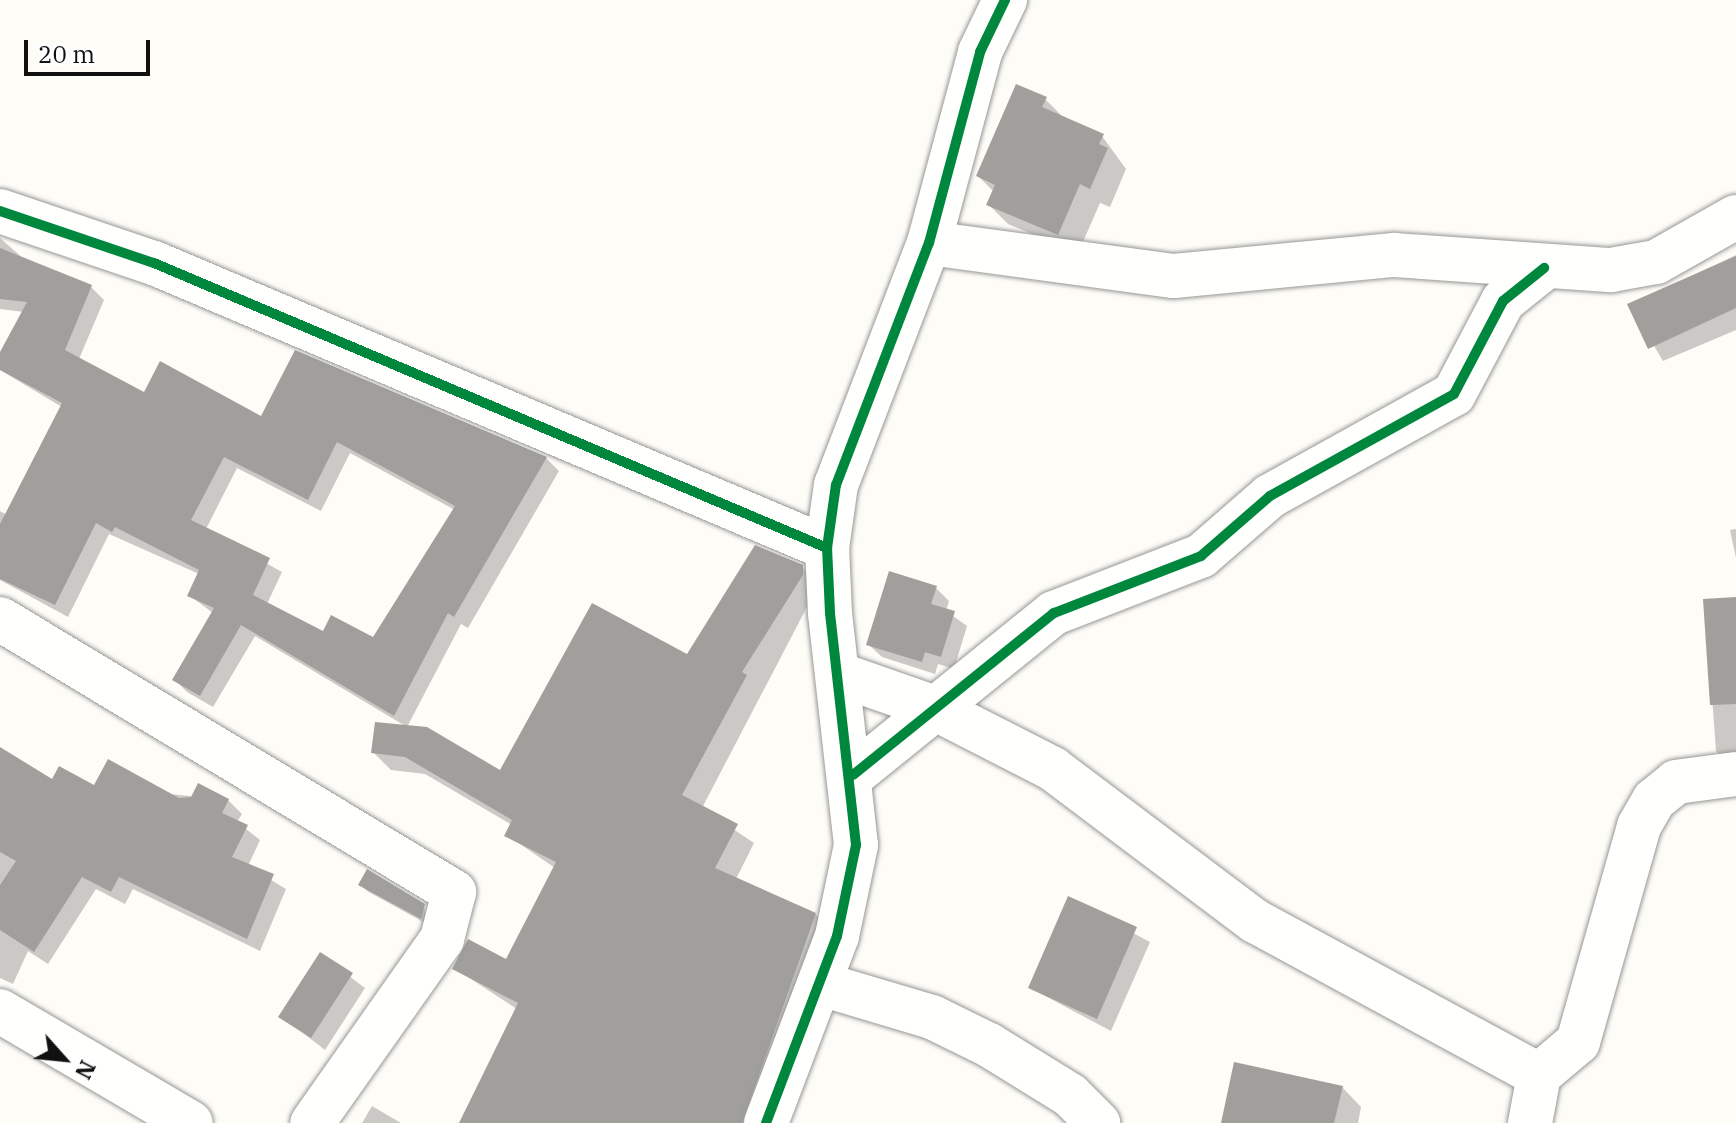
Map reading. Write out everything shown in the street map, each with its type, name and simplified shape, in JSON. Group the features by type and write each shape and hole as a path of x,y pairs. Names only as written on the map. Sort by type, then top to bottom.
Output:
{"street":[{"path":"766,1123 821,984 856,845 853,775 838,674 827,548 836,485 929,243 980,52 1005,0"},
{"path":"0,211 154,263 827,548"},
{"path":"929,243 1174,276 1394,255 1544,268 1656,262 1736,217"},
{"path":"853,775 932,707 1054,613 1201,556 1270,496 1454,394 1503,301 1544,268"},
{"path":"0,619 454,892 442,939 312,1123"},
{"path":"838,674 932,707 1084,788 1255,921 1539,1075"},
{"path":"1530,1123 1539,1075 1578,1042 1639,826 1654,800 1676,782 1736,774"},
{"path":"821,984 932,1017 989,1045 1070,1095 1098,1123"},
{"path":"0,1011 191,1123"}],"building":[{"path":"1016,84 1047,97 1042,107 1104,134 1099,144 1108,148 1090,189 1080,184 1058,235 986,205 995,185 976,176"},
{"path":"0,248 92,285 65,350 144,392 160,361 261,416 295,350 547,457 454,617 448,613 394,716 241,625 200,696 172,680 214,608 187,596 199,570 115,527 112,532 96,523 55,605 0,579 0,524 62,403 0,370 0,352 27,302 0,299","holes":["337,442 455,506 373,637 331,615 323,631 253,595 270,558 191,520 224,457 308,500"]},
{"path":"1736,256 1736,308 1648,349 1627,304"},
{"path":"755,545 803,565 803,575 742,672 747,675 682,795 738,824 715,868 816,913 742,1123 459,1123 518,1003 452,969 468,939 506,959 556,862 504,836 512,820 405,757 371,753 375,722 427,727 500,770 592,603 687,654"},
{"path":"889,571 937,586 931,604 955,611 941,657 925,652 922,662 866,645"},
{"path":"1736,597 1736,704 1710,705 1703,599"},
{"path":"0,747 52,779 59,766 94,785 108,759 179,798 191,797 198,783 229,799 222,813 248,825 232,857 274,874 247,939 119,877 111,892 82,877 34,952 0,930 0,885 16,861 0,852"},
{"path":"367,869 425,904 421,919 358,885"},
{"path":"1068,896 1137,927 1097,1019 1028,988"},
{"path":"320,952 353,973 311,1038 278,1017"},
{"path":"1234,1062 1343,1086 1334,1123 1221,1123"}],"cycle path":[{"path":"766,1123 837,936 856,845 830,613 827,548 836,485 929,243 980,52 1005,0"},
{"path":"0,211 154,263 827,548"},
{"path":"853,775 1054,613 1201,556 1270,496 1454,394 1503,301 1544,268"}]}
